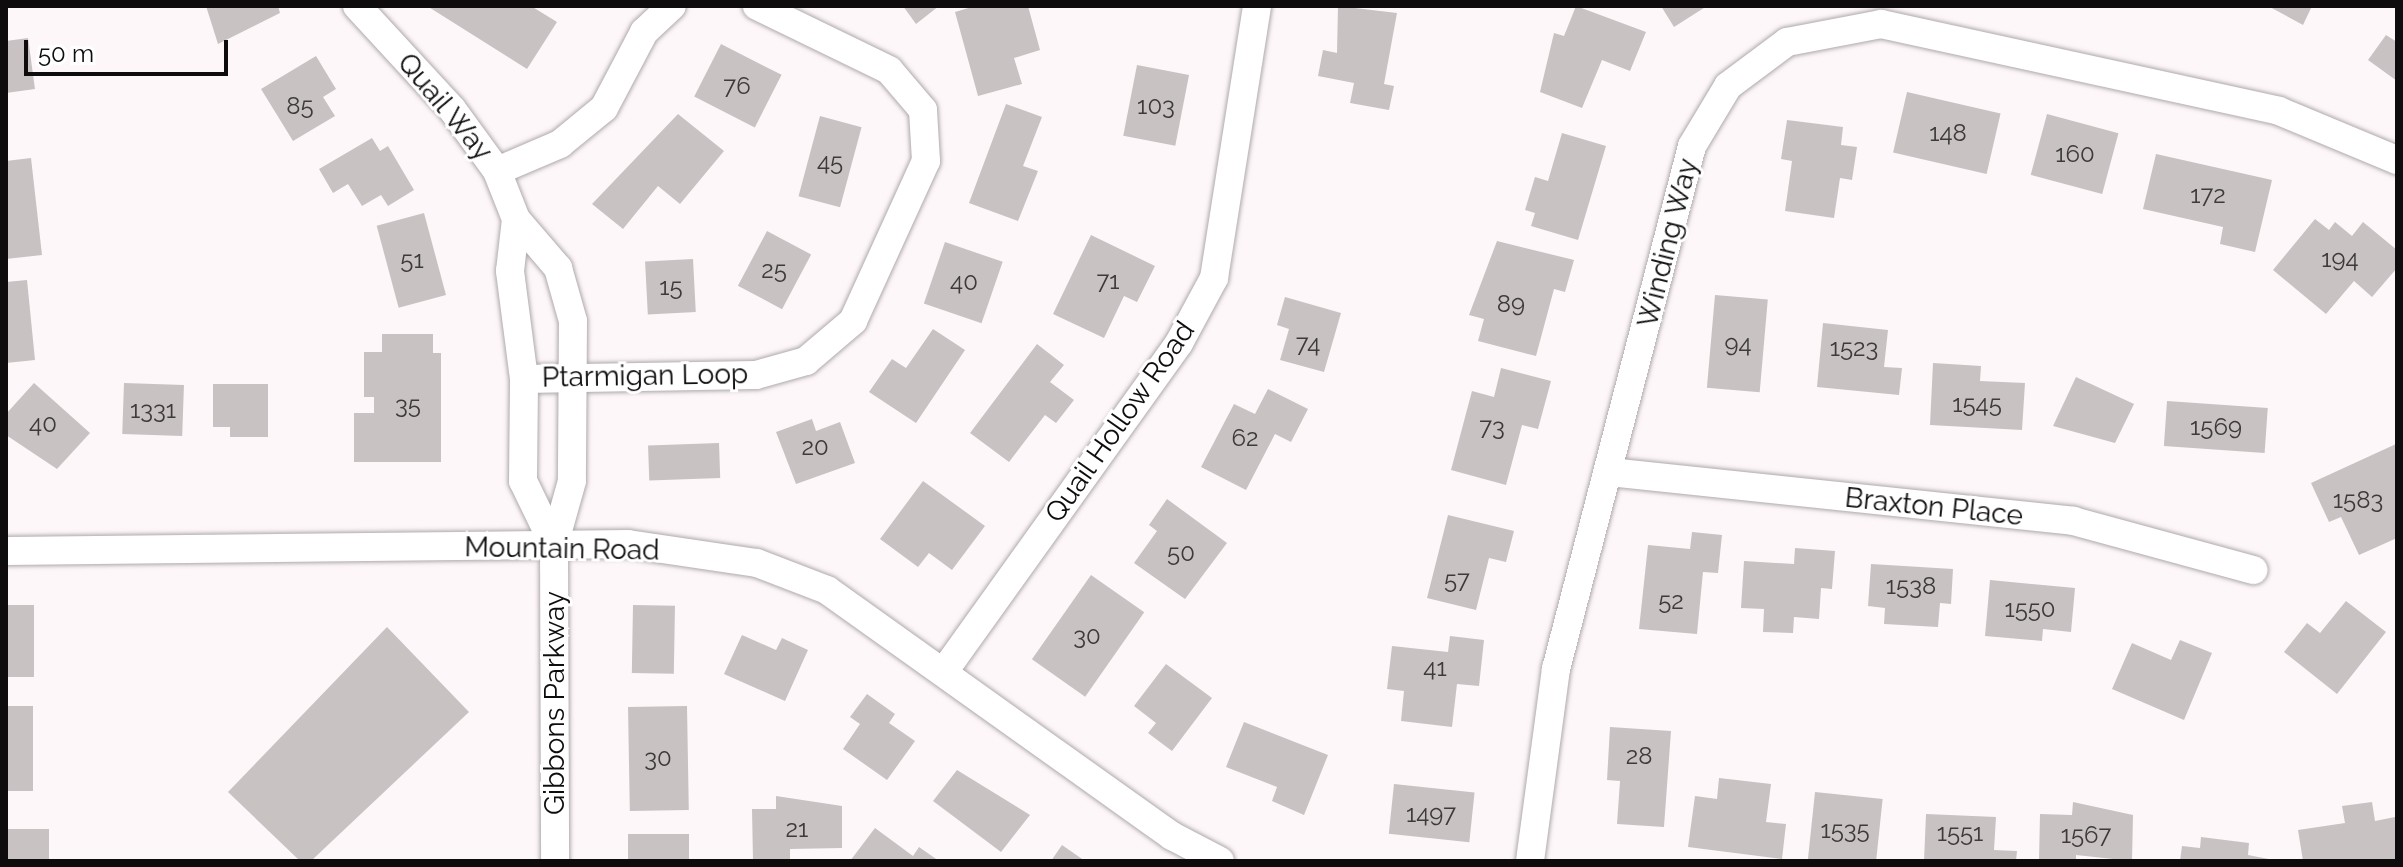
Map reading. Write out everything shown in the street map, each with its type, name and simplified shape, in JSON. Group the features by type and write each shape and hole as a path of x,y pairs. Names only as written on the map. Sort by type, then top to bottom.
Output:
{"street":[{"name":"Quail Way","path":"357,6 452,109 497,171 516,219 558,268 573,321 572,481 554,545"},
{"path":"497,171 560,144 604,108 644,32 672,6"},
{"name":"Ptarmigan Loop","path":"524,379 756,375 806,361 853,321 926,161 923,110 889,70 757,6"},
{"name":"Quail Hollow Road","path":"945,670 1179,343 1214,278 1257,6"},
{"name":"Winding Way","path":"1530,861 1556,669 1692,146 1728,86 1787,42 1881,24 2279,111 2397,160"},
{"name":"Quail Way","path":"516,219 510,271 524,379 523,481 554,545"},
{"name":"Braxton Place","path":"1609,472 2073,521 2253,570"},
{"name":"Mountain Road","path":"6,551 628,544 757,563 827,590 945,670 1172,836 1220,861"},
{"name":"Gibbons Parkway","path":"554,545 555,861"}],"building":[{"path":"206,6 278,6 280,13 218,44"},
{"path":"427,6 531,6 557,22 527,69"},
{"path":"903,6 939,6 916,24"},
{"path":"975,6 1028,6 1040,50 1014,58 1022,84 978,96 955,12"},
{"path":"1338,6 1397,13 1384,84 1394,86 1389,110 1350,103 1354,83 1318,76 1323,50 1337,53"},
{"path":"1576,6 1646,32 1630,71 1602,60 1582,108 1540,92 1554,33 1564,36"},
{"path":"1661,6 1707,6 1674,27"},
{"path":"2268,6 2312,6 2303,25"},
{"path":"2386,35 2397,42 2397,81 2368,60"},
{"path":"28,38 35,89 6,93 6,41"},
{"path":"721,44 782,75 755,127 694,97"},
{"path":"316,56 336,89 323,97 335,116 293,141 261,89"},
{"path":"1137,65 1189,75 1175,146 1123,136"},
{"path":"1907,92 2001,114 1987,174 1893,152"},
{"path":"1006,104 1042,117 1023,166 1038,171 1018,221 969,203"},
{"path":"678,114 724,151 680,204 658,186 623,229 592,204"},
{"path":"2047,114 2118,133 2102,194 2031,175"},
{"path":"820,116 862,127 840,207 799,196"},
{"path":"1787,120 1843,127 1841,145 1857,147 1852,180 1840,178 1834,218 1785,211 1792,161 1781,159"},
{"path":"1562,133 1606,146 1578,240 1531,226 1535,213 1525,210 1535,177 1548,181"},
{"path":"372,138 380,151 388,146 414,190 388,206 381,195 362,206 348,184 333,193 319,169"},
{"path":"2156,154 2272,180 2255,252 2220,244 2223,227 2143,209"},
{"path":"31,158 42,255 6,259 6,161"},
{"path":"424,213 446,295 399,308 377,226"},
{"path":"2315,219 2329,230 2335,222 2352,236 2363,222 2397,250 2397,268 2372,297 2354,281 2326,314 2273,270"},
{"path":"767,231 811,254 782,309 738,286"},
{"path":"1091,235 1155,266 1137,302 1124,296 1104,338 1053,314"},
{"path":"1497,241 1574,260 1565,292 1554,289 1536,356 1478,341 1484,319 1469,315"},
{"path":"945,242 1003,262 982,323 924,303"},
{"path":"693,259 696,312 648,314 645,262"},
{"path":"27,280 35,360 6,363 6,282"},
{"path":"1715,295 1768,300 1760,392 1707,388"},
{"path":"1285,297 1341,313 1324,372 1280,360 1289,329 1277,325"},
{"path":"1823,323 1888,330 1884,367 1902,368 1899,395 1817,387"},
{"path":"933,329 965,350 916,423 869,392 892,359 906,368"},
{"path":"382,334 433,334 433,353 441,353 441,462 354,462 354,413 374,413 374,397 364,397 364,352 382,352"},
{"path":"1037,344 1064,365 1050,382 1074,400 1056,423 1045,415 1009,462 970,433"},
{"path":"1933,363 1981,366 1980,381 2025,383 2022,430 1930,425"},
{"path":"1501,368 1551,381 1538,429 1522,425 1506,485 1451,470 1472,391 1494,397"},
{"path":"2076,377 2134,404 2115,443 2053,426"},
{"path":"34,383 90,433 57,469 6,435 6,414"},
{"path":"124,383 184,385 182,436 122,434"},
{"path":"213,384 268,384 268,437 230,437 230,427 213,427"},
{"path":"1268,389 1308,409 1291,442 1275,434 1246,490 1201,467 1234,404 1255,414"},
{"path":"2167,401 2268,408 2265,453 2164,446"},
{"path":"812,419 816,431 840,422 855,463 796,484 776,432"},
{"path":"719,443 720,478 649,480 648,445"},
{"path":"2396,444 2397,538 2359,555 2341,517 2329,522 2311,483"},
{"path":"923,481 985,526 952,570 929,553 918,567 880,539"},
{"path":"1167,499 1227,543 1185,599 1134,563 1157,531 1149,525"},
{"path":"1448,515 1514,531 1506,562 1489,558 1476,610 1427,598"},
{"path":"1692,532 1722,535 1718,573 1703,572 1697,634 1639,629 1648,545 1690,549"},
{"path":"1795,548 1835,551 1832,589 1821,588 1819,619 1794,617 1793,633 1763,632 1764,609 1741,608 1744,561 1794,564"},
{"path":"1871,564 1953,569 1951,604 1940,603 1938,627 1884,624 1885,608 1868,606"},
{"path":"1091,575 1144,612 1085,697 1032,659"},
{"path":"1990,580 2075,588 2071,632 2043,629 2042,641 1985,636"},
{"path":"2346,601 2386,632 2337,694 2284,652 2307,623 2320,633"},
{"path":"6,605 34,605 34,677 6,677"},
{"path":"633,605 675,606 674,674 632,673"},
{"path":"387,627 469,712 311,861 300,861 228,792"},
{"path":"742,635 776,650 782,638 808,650 785,701 724,674"},
{"path":"1450,636 1484,640 1479,686 1457,684 1452,727 1401,721 1404,691 1387,689 1392,646 1448,652"},
{"path":"2180,640 2212,653 2184,720 2112,689 2132,643 2171,660"},
{"path":"1166,664 1212,698 1172,751 1148,733 1156,723 1134,706"},
{"path":"867,694 895,714 889,723 915,741 887,780 843,749 860,724 850,717"},
{"path":"6,706 33,706 33,791 6,791"},
{"path":"687,706 689,810 630,811 628,707"},
{"path":"1244,722 1328,755 1304,815 1272,801 1277,787 1226,767"},
{"path":"1610,727 1671,731 1664,827 1617,824 1620,781 1607,780"},
{"path":"957,770 1030,815 1001,852 933,801"},
{"path":"1719,778 1771,784 1766,822 1786,824 1782,859 1688,847 1695,796 1717,799"},
{"path":"1394,784 1475,792 1469,842 1389,834"},
{"path":"1815,792 1883,799 1876,861 1808,861"},
{"path":"776,796 842,806 842,848 790,849 790,861 753,861 752,809 776,809"},
{"path":"2073,802 2133,815 2132,861 2076,855 2076,861 2039,861 2040,814 2072,815"},
{"path":"2372,802 2375,821 2395,817 2397,861 2303,861 2298,830 2345,823 2342,806"},
{"path":"1926,814 1996,817 1994,850 2017,851 2016,861 1924,861"},
{"path":"875,828 913,856 919,847 939,861 850,861"},
{"path":"6,829 49,829 49,861 6,861"},
{"path":"628,834 689,834 689,861 628,861"},
{"path":"2201,837 2249,843 2248,855 2279,861 2180,861 2182,846 2200,848"},
{"path":"1062,845 1085,861 1051,861"}]}
